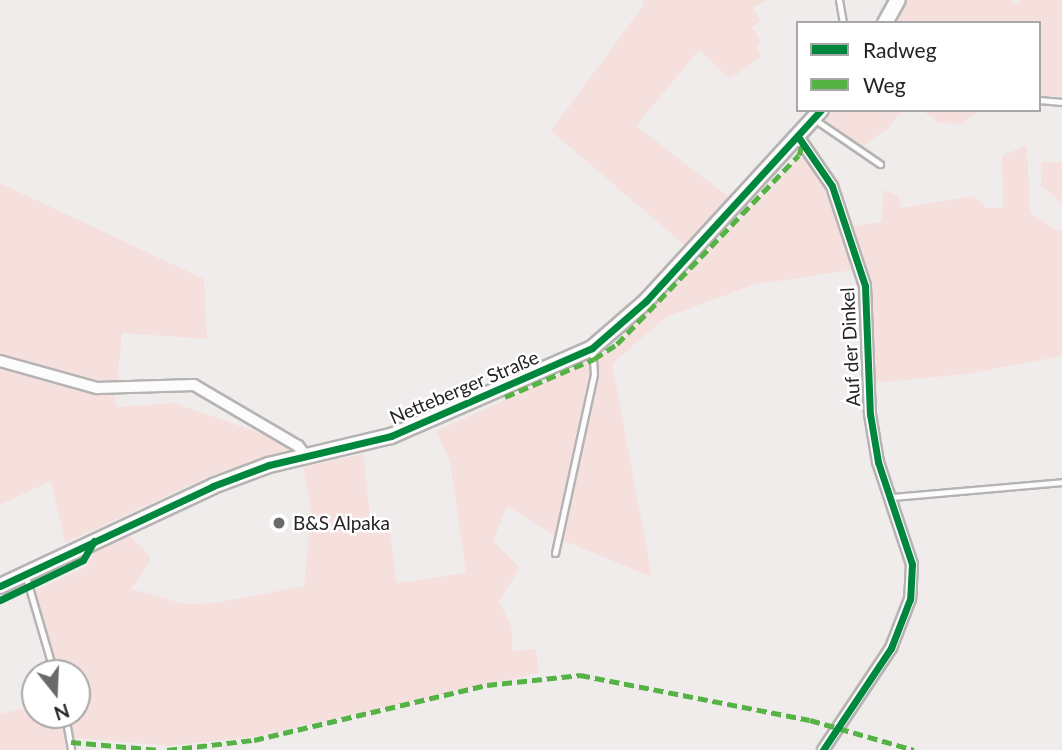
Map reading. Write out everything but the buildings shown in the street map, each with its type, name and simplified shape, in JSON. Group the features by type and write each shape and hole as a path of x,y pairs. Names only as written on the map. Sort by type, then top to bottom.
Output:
{"street":[{"path":"886,21 898,0"},
{"name":"Netteberger Straße","path":"0,586 213,485 305,455 416,427 592,348 646,301 818,115"},
{"name":"Auf der Dinkel","path":"799,138 826,171 864,286 870,414 878,462 892,497 912,564 906,616 891,648 823,750"},
{"path":"0,361 97,388 194,385 298,446 305,455"}],"lane":[{"path":"839,0 843,21"},
{"path":"1041,100 1062,102"},
{"name":"Netteberger Straße","path":"818,115 880,164"},
{"path":"555,553 594,374 592,348"},
{"path":"892,497 1062,482"},
{"path":"25,574 50,659"},
{"path":"67,729 71,750"}],"shaded area":[{"path":"642,0 768,0 753,7 760,21 752,28 761,41 757,48 762,56 730,79 699,50 636,126 733,200 689,249 551,131 645,3"},
{"path":"907,0 1011,0 1015,5 1019,0 1062,0 1062,97 1041,95 1041,21 896,21"},
{"path":"833,112 901,112 887,129 863,146 824,123"},
{"path":"925,112 977,112 960,125 938,122"},
{"path":"1027,145 1030,213 1058,231 1062,228 1062,356 966,374 875,383 871,299 851,226 882,222 883,190 899,196 900,208 973,196 987,208 1003,207 1002,156"},
{"path":"806,155 821,172 860,269 756,284 666,317 612,364 652,577 562,540 507,506 493,541 520,567 499,602 511,625 513,651 536,649 539,673 254,737 169,746 74,738 72,729 91,729 91,659 55,659 34,591 86,567 94,552 130,536 149,555 150,562 131,589 184,604 214,603 304,586 311,511 303,467 363,454 372,533 390,531 397,583 466,573 450,461 436,431 596,359 617,345 798,157 802,160"},
{"path":"1042,161 1062,163 1062,203 1041,185"},
{"path":"0,183 204,279 207,339 122,333 117,385 0,356"},
{"path":"0,366 89,391 114,391 116,407 175,403 276,439 291,450 212,475 65,543 51,481 0,505"},
{"path":"21,709 21,729 63,729 66,750 0,750 0,714"}],"marked path":[{"path":"505,397 594,359 617,344 799,155 803,143"},
{"path":"167,750 254,740 487,685 580,675 810,720 914,750"},
{"path":"71,742 160,750"}],"cycle path":[{"path":"0,586 213,486 269,465 391,436 592,348 646,301 819,112"},
{"path":"799,138 832,186 865,286 870,414 878,462 912,564 910,599 891,648 823,750"},
{"path":"0,600 83,560 94,541"}],"place":[{"name":"B&S Alpaka","path":"279,523"}]}
